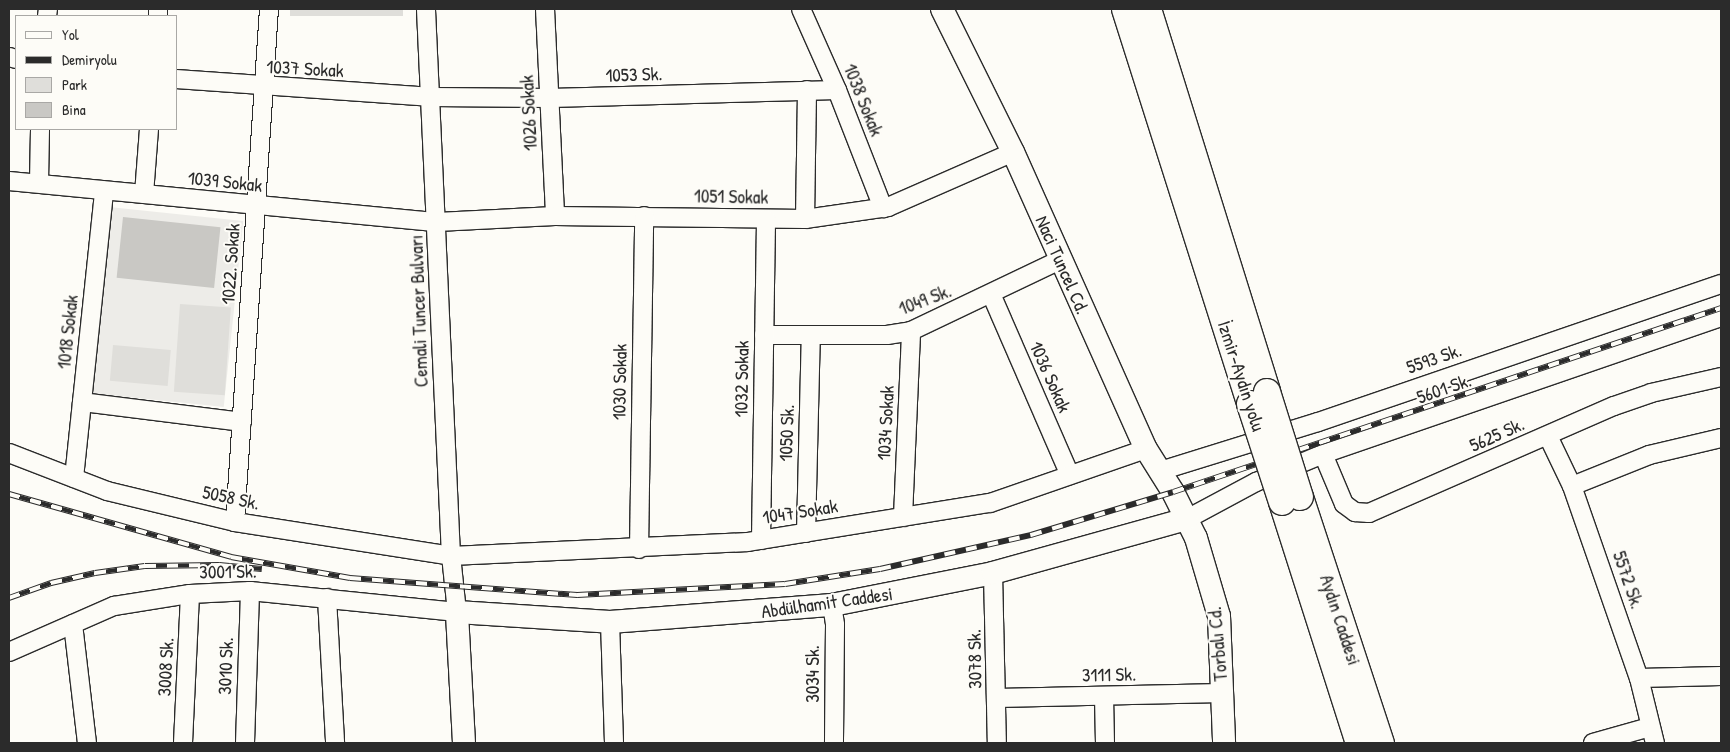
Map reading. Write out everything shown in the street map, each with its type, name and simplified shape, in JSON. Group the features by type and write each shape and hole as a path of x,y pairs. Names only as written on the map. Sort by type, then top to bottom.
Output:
{"highway":[{"name":"İzmir-Aydın yolu","path":"1125,9 1291,500 1359,743"},
{"name":"İzmir-Aydın yolu","path":"1148,9 1258,398"},
{"name":"Aydın Caddesi","path":"1291,500 1381,743"}],"main road":[{"name":"Naci Tuncel Cd.","path":"942,9 1013,152 1146,449 1188,519"},
{"name":"Abdülhamit Caddesi","path":"457,612 610,622 832,605 993,573 1188,519"},
{"name":"Torbalı Cd.","path":"1188,519 1220,616 1224,743"},
{"path":"457,612 464,743"}],"street":[{"name":"1022. Sokak","path":"235,522 269,9"},
{"name":"Cemali Tuncer Bulvarı","path":"426,9 432,97 451,556 457,612"},
{"name":"1026 Sokak","path":"545,9 555,216"},
{"name":"1038 Sokak","path":"801,9 837,90 883,208"},
{"name":"1037 Sokak","path":"178,79 264,88 432,97"},
{"path":"805,219 807,90"},
{"name":"1053 Sk.","path":"432,97 550,98 837,90"},
{"path":"39,182 40,130"},
{"path":"144,194 149,130"},
{"name":"1051 Sokak","path":"437,222 555,216 805,219 883,208 1013,152"},
{"name":"1039 Sokak","path":"9,181 39,182 255,207 437,222"},
{"name":"1018 Sokak","path":"74,478 104,191"},
{"name":"1030 Sokak","path":"640,549 644,216"},
{"name":"1032 Sokak","path":"761,540 766,219"},
{"name":"1049 Sk.","path":"764,335 911,332 992,296 1060,260"},
{"name":"5593 Sk.","path":"1160,471 1318,422 1721,284"},
{"name":"1036 Sokak","path":"992,296 1070,476"},
{"name":"5601 Sk.","path":"1188,519 1256,482 1322,454 1721,317"},
{"name":"1034 Sokak","path":"902,517 911,332"},
{"name":"1050 Sk.","path":"806,533 811,335"},
{"name":"5625 Sk.","path":"1322,454 1344,504 1356,512 1370,513 1651,393 1721,377"},
{"path":"82,402 242,422"},
{"name":"5572 Sk.","path":"1548,436 1572,486 1639,678 1653,735"},
{"path":"1572,486 1649,456 1721,438"},
{"name":"1047 Sokak","path":"451,556 640,549 761,540 990,503 1146,449"},
{"name":"5058 Sk.","path":"9,453 107,491 235,522 451,556"},
{"name":"3078 Sk.","path":"993,573 997,743"},
{"name":"3001 Sk.","path":"9,652 114,606 190,594 250,591 457,612"},
{"name":"3010 Sk.","path":"245,743 250,591"},
{"name":"3008 Sk.","path":"183,743 190,594"},
{"path":"327,598 335,743"},
{"name":"3034 Sk.","path":"832,605 835,625 834,743"},
{"path":"610,622 614,743"},
{"path":"72,624 87,743"},
{"path":"1639,678 1721,676"},
{"name":"3111 Sk.","path":"997,698 1222,693"},
{"path":"1104,696 1105,743"},
{"path":"1593,743 1653,735"}],"shaded area":[{"path":"109,207 243,221 224,407 89,393"}],"green space":[{"path":"290,9 403,9 403,16 290,16"},
{"path":"180,304 231,308 225,395 174,392"},
{"path":"113,345 171,350 168,386 110,381"}],"building":[{"path":"123,217 220,227 214,288 117,278"}],"railway":[{"path":"9,494 231,557 350,578 577,595 785,584 880,569 1031,535 1173,492 1721,308"},
{"path":"9,598 51,583 95,573 145,566 219,565 262,569"}]}
